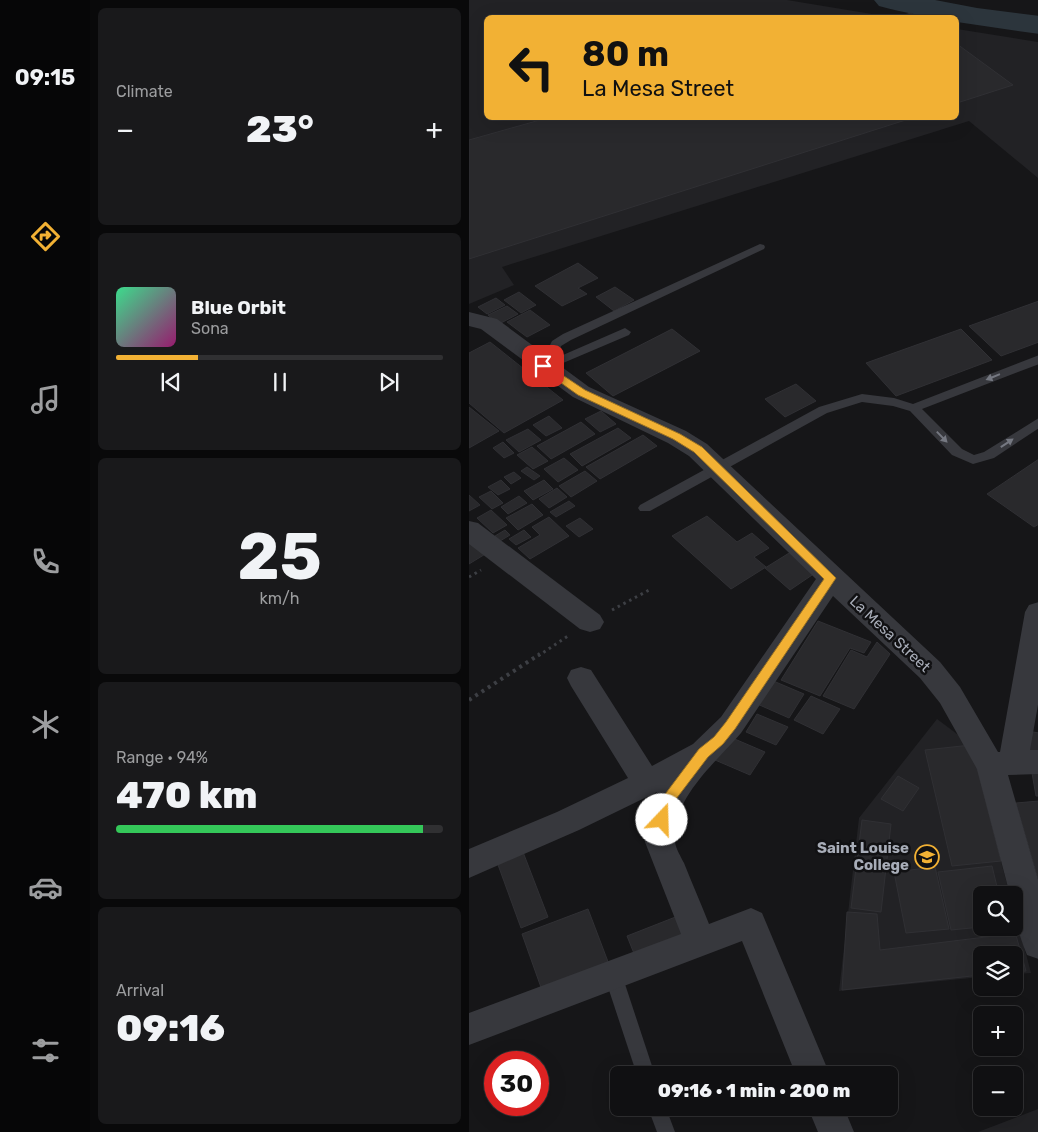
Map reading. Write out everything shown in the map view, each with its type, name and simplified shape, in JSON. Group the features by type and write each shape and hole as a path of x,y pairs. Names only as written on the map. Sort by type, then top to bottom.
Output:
{"street":[{"name":"La Mesa Street","path":"469,319 489,324 552,363 581,392 677,437 698,450 930,670 950,695 1014,763 1038,944"},
{"path":"469,530 590,622"},
{"path":"469,864 568,821 647,783 703,753 719,740 731,725 831,578"},
{"path":"1014,763 1038,612"},
{"path":"581,678 647,783"},
{"path":"699,942 660,842 662,820 668,801 703,753"},
{"path":"469,1029 751,923 809,1066"},
{"path":"830,1116 837,1132"}],"lane":[{"path":"552,363 555,347 567,337 761,247"},
{"path":"552,363 625,332"},
{"path":"914,408 1038,359"},
{"path":"645,508 823,410 862,398 894,402 914,408 957,452 973,460 989,455 1038,422"},
{"path":"613,975 643,1066"},
{"path":"660,1116 666,1132"}],"path":[{"path":"469,700 590,622 651,589"}],"shaded area":[{"path":"469,0 787,0 878,15 484,15 484,120 959,120 959,29 1038,42 1038,178 969,121 502,267 514,285 469,304"},
{"name":"Saint Louise College","path":"937,719 969,743 1008,886 973,886 973,936 1021,936 1031,973 1023,973 1023,946 973,946 973,978 839,991 859,818"},
{"path":"1038,1109 1038,1132 978,1132 1023,1116"}],"building":[{"path":"959,45 1013,85 959,102"},
{"path":"540,120 906,120 469,259 469,140"},
{"path":"578,263 598,278 578,288 587,294 562,306 535,286"},
{"path":"615,287 634,300 614,311 596,297"},
{"path":"519,292 536,305 521,313 504,300"},
{"path":"496,298 505,305 487,314 478,307"},
{"path":"1039,301 1039,342 1001,356 969,326"},
{"path":"507,306 518,314 499,324 488,315"},
{"path":"530,310 550,325 527,337 507,322"},
{"path":"672,329 700,351 613,396 586,373"},
{"path":"961,329 992,360 896,396 866,363"},
{"path":"490,342 563,400 504,433 469,403 469,353"},
{"path":"796,384 816,401 785,417 765,399"},
{"path":"469,407 499,431 469,448"},
{"path":"601,411 616,424 600,432 585,419"},
{"path":"549,416 562,428 546,436 533,425"},
{"path":"581,422 595,434 551,459 537,446"},
{"path":"618,428 631,438 582,466 570,454"},
{"path":"528,429 541,440 519,452 506,440"},
{"path":"643,435 657,446 600,479 586,467"},
{"path":"503,442 514,453 504,458 493,448"},
{"path":"532,447 548,461 533,469 517,455"},
{"path":"564,458 578,470 558,482 544,469"},
{"path":"1039,459 1039,524 1034,527 987,494"},
{"path":"527,467 540,476 534,480 521,471"},
{"path":"585,471 597,481 571,497 559,486"},
{"path":"514,472 521,478 511,484 504,477"},
{"path":"501,480 510,489 498,495 488,487"},
{"path":"544,480 553,489 533,500 524,491"},
{"path":"557,488 567,497 549,508 539,499"},
{"path":"491,491 503,503 492,509 479,497"},
{"path":"469,495 480,505 469,511"},
{"path":"519,496 527,503 508,514 501,507"},
{"path":"569,501 575,506 556,517 550,512"},
{"path":"532,504 543,515 518,530 506,518"},
{"path":"491,510 507,525 493,533 477,518"},
{"path":"707,516 737,542 752,533 769,548 754,557 766,567 731,589 672,536"},
{"path":"549,517 569,536 530,559 518,548 540,535 532,527"},
{"path":"580,518 593,529 579,537 566,526"},
{"path":"505,530 510,535 500,541 495,536"},
{"path":"524,530 531,537 516,545 509,539"},
{"path":"469,536 487,553 469,564"},
{"path":"794,550 818,571 790,590 765,568"},
{"path":"818,621 871,642 864,653 850,648 820,696 781,680"},
{"path":"877,642 890,654 854,709 823,696 851,650 867,657"},
{"path":"771,680 804,694 789,718 755,703"},
{"path":"811,696 840,709 823,734 794,720"},
{"path":"757,714 788,727 776,745 746,732"},
{"path":"1033,732 1039,733 1039,757 1026,758"},
{"path":"730,737 765,752 750,775 715,760"},
{"path":"971,745 1001,861 952,866 925,750"},
{"path":"1039,772 1039,796 1036,796 1032,773"},
{"path":"898,776 919,788 903,811 881,799"},
{"path":"1039,801 1039,882 1016,803"},
{"path":"862,820 891,824 881,912 851,908"},
{"path":"523,852 548,917 521,928 497,862"},
{"path":"992,866 997,886 973,886 973,928 951,930 938,872"},
{"path":"935,867 949,929 906,933 894,872"},
{"path":"588,909 610,967 543,993 522,934"},
{"path":"847,912 877,914 880,950 994,936 1016,936 1019,946 973,946 973,976 842,990"},
{"path":"678,916 687,935 635,956 627,936"},
{"path":"1023,960 1026,971 1023,971"}],"waterway":[{"path":"889,0 977,17 1039,25"}],"place":[{"name":"Saint Louise College","path":"927,857"}],"route":[{"path":"543,366 581,392 677,437 698,450 831,578 731,725 719,740 703,753 668,801 662,820"}]}
